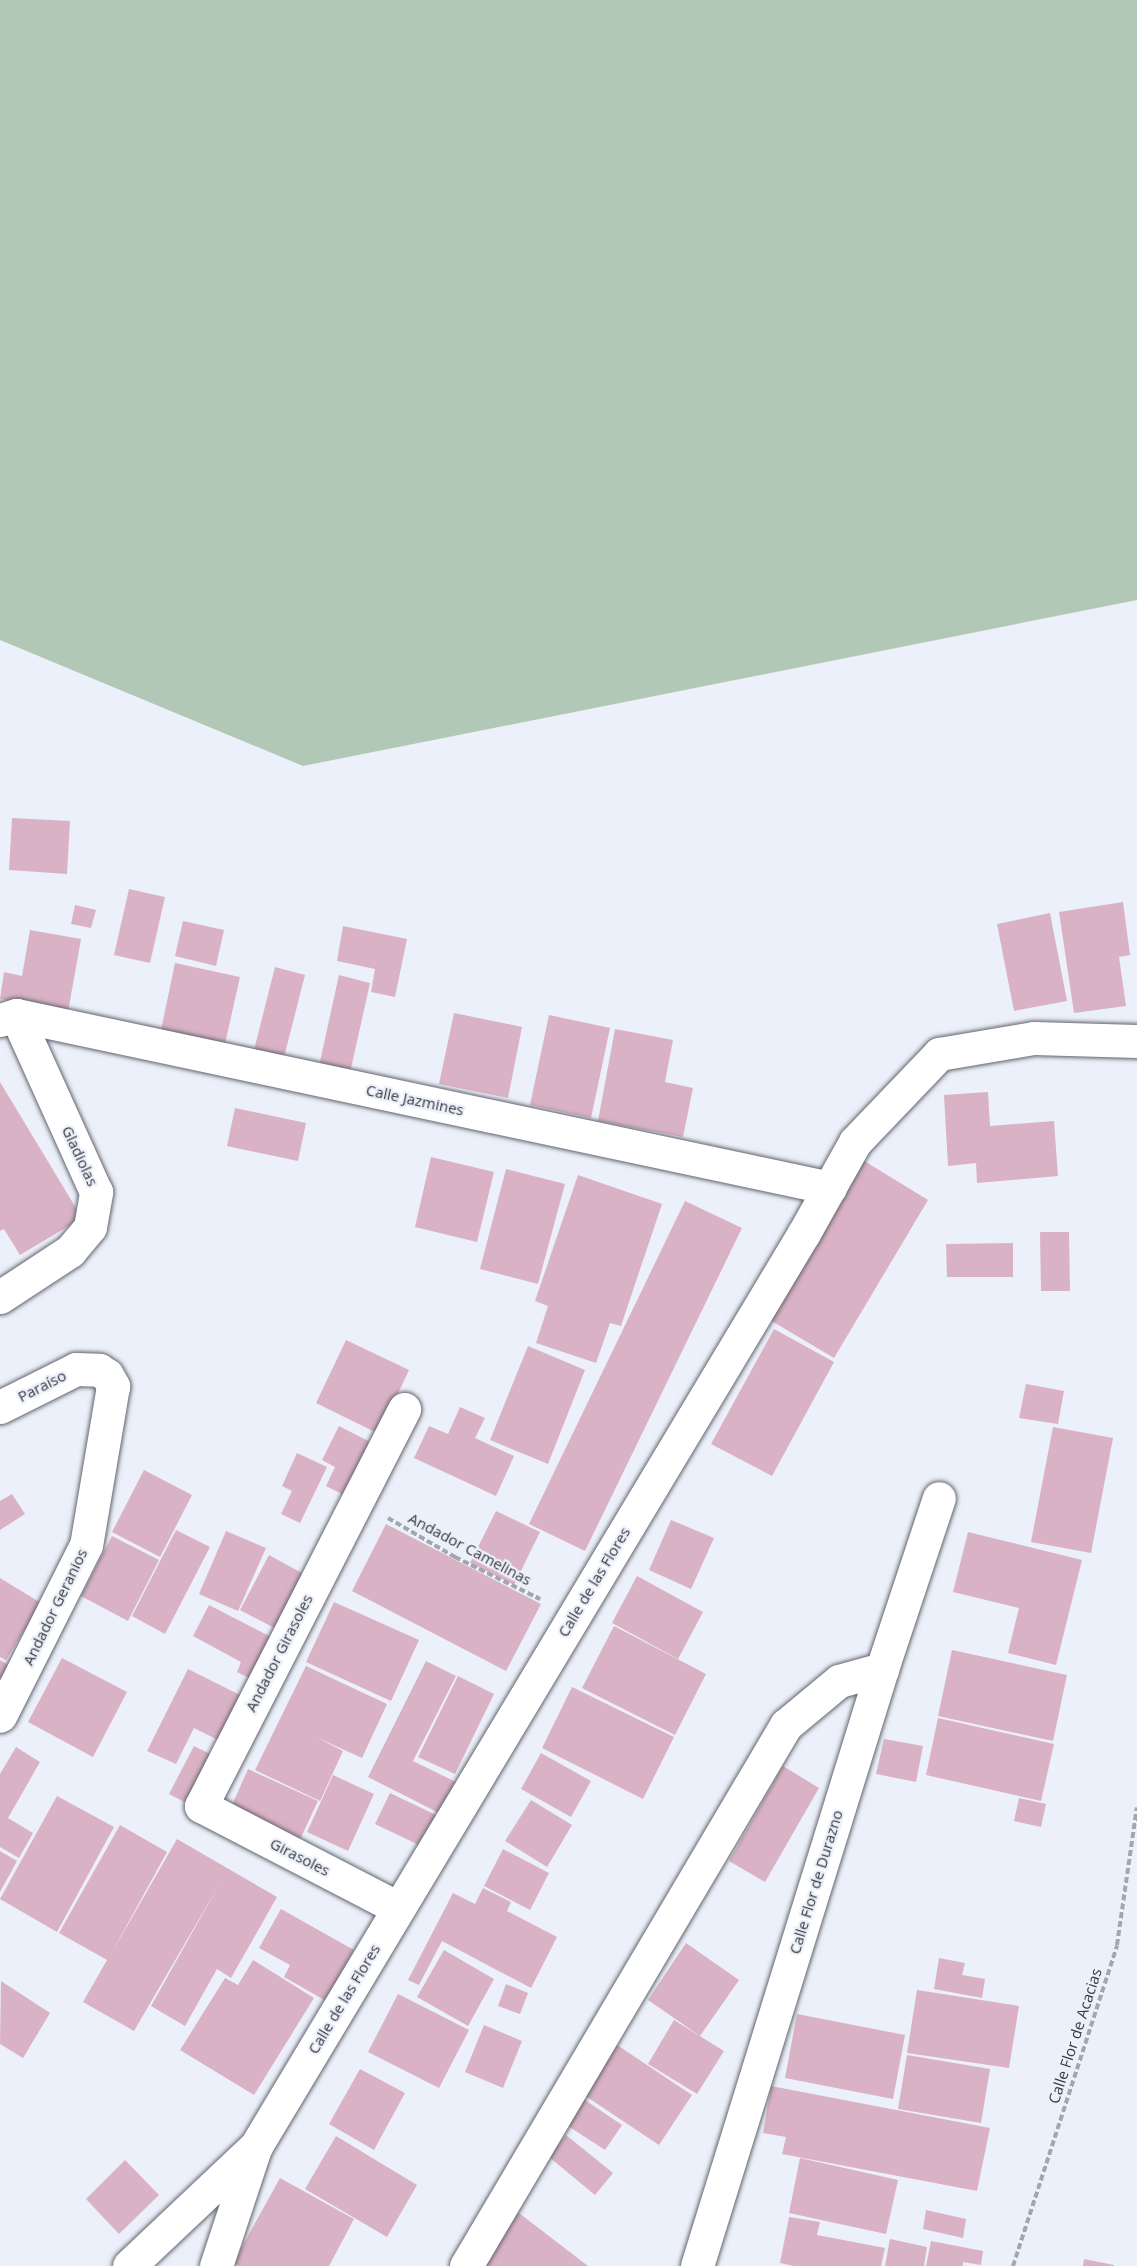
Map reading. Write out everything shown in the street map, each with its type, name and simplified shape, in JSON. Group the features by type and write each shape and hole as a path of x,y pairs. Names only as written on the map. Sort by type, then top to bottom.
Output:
{"street":[{"name":"Calle Jazmines","path":"8,1018 830,1188"},
{"name":"Gladiolas","path":"0,1297 70,1251 90,1227 96,1192 8,1018"},
{"name":"Calle de las Flores","path":"129,2266 256,2146 830,1188 855,1142 939,1054 1034,1038 1137,1041"},
{"name":"Paraíso","path":"0,1407 76,1369 99,1370 107,1375 113,1386"},
{"name":"Andador Geranios","path":"0,1716 86,1545 113,1386"},
{"name":"Andador Girasoles","path":"201,1806 404,1409"},
{"name":"Calle Flor de Durazno","path":"697,2266 882,1669 939,1498"},
{"path":"466,2266 786,1725 839,1681 882,1669"},
{"name":"Girasoles","path":"201,1806 398,1908"},
{"path":"216,2266 256,2146"}],"path":[{"name":"Andador Camelinas","path":"357,1500 455,1557 574,1616"},
{"name":"Calle Flor de Acacias","path":"1013,2266 1117,1945 1137,1807"}],"green space":[{"path":"0,0 1137,0 1137,600 303,766 0,640"}],"building":[{"path":"12,818 70,821 67,874 9,870"},
{"path":"129,889 165,897 150,963 114,955"},
{"path":"1123,902 1130,955 1119,957 1126,1006 1074,1013 1059,912"},
{"path":"75,905 96,910 91,928 71,924"},
{"path":"1050,913 1067,1001 1014,1011 997,924"},
{"path":"183,921 224,930 216,966 175,956"},
{"path":"343,926 407,939 395,997 371,992 375,969 337,961"},
{"path":"30,930 81,939 68,1012 0,999 4,972 22,976"},
{"path":"175,963 240,977 225,1044 161,1030"},
{"path":"275,967 305,975 283,1061 253,1054"},
{"path":"339,975 370,983 350,1073 319,1066"},
{"path":"454,1013 522,1027 508,1098 439,1084"},
{"path":"549,1015 610,1028 591,1118 530,1105"},
{"path":"615,1029 673,1040 665,1082 693,1088 683,1137 598,1121"},
{"path":"0,1082 82,1218 20,1255 4,1229 0,1231"},
{"path":"988,1092 990,1126 1054,1121 1058,1176 977,1183 976,1163 948,1166 944,1095"},
{"path":"235,1108 306,1123 298,1161 227,1146"},
{"path":"431,1157 494,1172 477,1242 415,1227"},
{"path":"861,1159 928,1200 834,1358 770,1320"},
{"path":"506,1169 565,1184 538,1284 480,1269"},
{"path":"578,1175 662,1204 621,1326 610,1323 596,1363 536,1343 548,1306 535,1301"},
{"path":"685,1201 742,1228 585,1551 529,1524"},
{"path":"1040,1232 1069,1232 1070,1291 1041,1291"},
{"path":"1013,1243 1013,1277 947,1277 946,1244"},
{"path":"774,1329 834,1362 772,1476 711,1444"},
{"path":"346,1340 409,1370 379,1434 316,1403"},
{"path":"528,1346 585,1370 548,1464 490,1440"},
{"path":"1026,1384 1064,1391 1058,1424 1019,1418"},
{"path":"460,1407 485,1418 475,1438 514,1456 496,1496 414,1458 429,1426 448,1434"},
{"path":"339,1426 374,1444 348,1497 326,1486 335,1467 322,1460"},
{"path":"1053,1427 1113,1438 1091,1553 1031,1542"},
{"path":"297,1453 327,1467 300,1523 281,1514 292,1491 282,1486"},
{"path":"144,1470 192,1495 160,1557 112,1532"},
{"path":"12,1494 25,1514 0,1530 0,1501"},
{"path":"496,1511 540,1532 514,1585 470,1563"},
{"path":"671,1520 714,1538 691,1589 649,1570"},
{"path":"386,1524 541,1604 506,1671 352,1591"},
{"path":"176,1530 210,1547 165,1634 132,1616"},
{"path":"226,1531 266,1548 238,1611 199,1594"},
{"path":"968,1532 1082,1560 1056,1665 1008,1653 1019,1608 953,1592"},
{"path":"112,1536 159,1560 128,1621 81,1596"},
{"path":"269,1555 309,1577 280,1631 240,1610"},
{"path":"637,1576 703,1612 678,1659 612,1623"},
{"path":"0,1578 41,1603 6,1660 0,1657"},
{"path":"334,1602 419,1640 391,1701 306,1662"},
{"path":"209,1605 277,1640 255,1681 237,1672 241,1662 193,1636"},
{"path":"614,1626 706,1674 675,1735 582,1688"},
{"path":"952,1650 1067,1675 1053,1741 938,1716"},
{"path":"62,1658 127,1692 93,1757 28,1722"},
{"path":"0,1660 15,1669 0,1694"},
{"path":"426,1661 456,1676 413,1761 458,1783 443,1815 368,1777"},
{"path":"306,1666 387,1704 362,1758 316,1737 343,1751 320,1801 255,1770"},
{"path":"188,1669 244,1697 222,1742 194,1728 176,1764 147,1751"},
{"path":"458,1676 494,1694 455,1774 418,1757"},
{"path":"572,1687 674,1737 643,1799 542,1748"},
{"path":"938,1718 1054,1744 1041,1801 926,1775"},
{"path":"884,1739 923,1746 916,1782 876,1774"},
{"path":"194,1746 220,1759 194,1807 169,1794"},
{"path":"16,1747 40,1762 8,1818 33,1833 19,1858 0,1847 0,1774"},
{"path":"541,1753 591,1781 571,1817 521,1789"},
{"path":"783,1766 819,1788 765,1882 729,1861"},
{"path":"248,1769 318,1801 297,1846 228,1814"},
{"path":"333,1775 374,1794 348,1851 307,1832"},
{"path":"390,1793 436,1815 421,1846 375,1824"},
{"path":"57,1796 114,1827 57,1932 0,1899"},
{"path":"1019,1798 1046,1804 1041,1827 1014,1821"},
{"path":"531,1800 572,1825 547,1867 505,1841"},
{"path":"120,1825 167,1852 111,1954 177,1839 277,1897 231,1978 217,1969 185,2026 151,2006 220,1883 134,2031 83,2002 107,1960 59,1933"},
{"path":"503,1849 549,1873 530,1910 484,1886"},
{"path":"0,1851 17,1861 0,1892"},
{"path":"483,1888 511,1902 507,1911 557,1937 531,1988 442,1941 419,1985 408,1980 453,1893 475,1904"},
{"path":"281,1909 354,1950 326,2001 284,1977 290,1965 259,1948"},
{"path":"686,1943 739,1980 700,2036 648,2000"},
{"path":"444,1950 494,1979 468,2026 417,1997"},
{"path":"939,1958 965,1963 962,1975 985,1979 982,1998 934,1989"},
{"path":"253,1960 314,1998 254,2095 180,2050 225,1978 238,1985"},
{"path":"1,1981 50,2013 23,2058 0,2044"},
{"path":"506,1984 528,1993 520,2014 498,2006"},
{"path":"917,1990 1019,2006 1009,2068 907,2053"},
{"path":"398,1994 469,2030 439,2088 368,2052"},
{"path":"797,2014 905,2035 893,2099 785,2078"},
{"path":"674,2020 724,2051 697,2094 648,2064"},
{"path":"484,2025 522,2041 503,2088 465,2072"},
{"path":"617,2045 692,2095 659,2145 584,2095"},
{"path":"907,2055 990,2069 981,2123 898,2109"},
{"path":"360,2069 405,2093 374,2150 329,2124"},
{"path":"771,2086 990,2128 977,2191 782,2154 786,2137 763,2133"},
{"path":"582,2098 622,2125 605,2150 565,2124"},
{"path":"566,2135 613,2173 595,2195 549,2157"},
{"path":"336,2136 417,2185 387,2237 305,2189"},
{"path":"800,2158 898,2180 886,2234 789,2213"},
{"path":"125,2160 159,2195 119,2234 86,2199"},
{"path":"280,2178 354,2219 329,2266 239,2266 233,2263"},
{"path":"515,2210 588,2266 488,2266 479,2259"},
{"path":"926,2210 966,2219 963,2238 923,2229"},
{"path":"789,2217 820,2222 817,2235 885,2248 881,2266 794,2266 780,2263"},
{"path":"890,2239 927,2247 924,2266 885,2266"},
{"path":"931,2241 983,2251 981,2265 963,2262 963,2266 926,2266"},
{"path":"1084,2259 1114,2265 1114,2266 1083,2266"}]}
